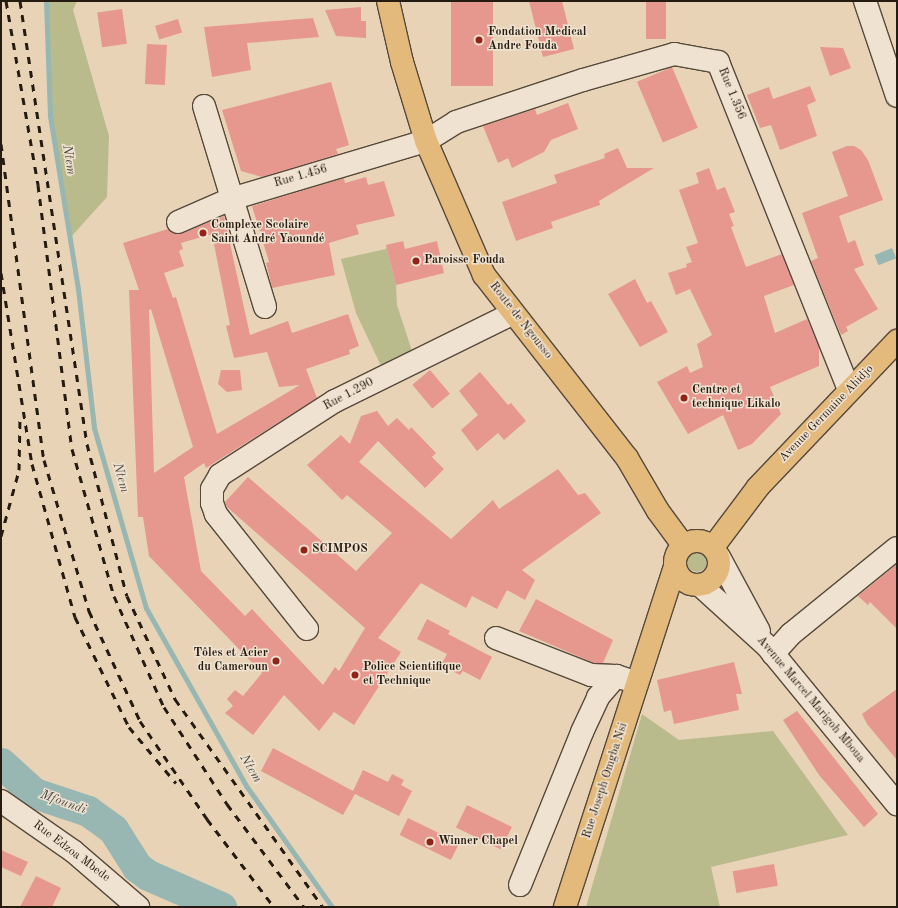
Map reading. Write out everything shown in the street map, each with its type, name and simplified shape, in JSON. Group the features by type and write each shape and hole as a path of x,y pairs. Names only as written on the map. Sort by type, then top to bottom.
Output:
{"main road":[{"name":"Route de Ngousso","path":"388,1 402,62 426,141 484,275 512,314 589,406 623,452 658,511 688,542"},
{"name":"Avenue Germaine Ahidjo","path":"688,542 758,487 849,389 897,341"},
{"name":"Avenue Germaine Ahidjo","path":"716,552 758,487"},
{"path":"704,541 716,552 716,575 695,584 648,655 675,567 675,558 688,542 704,541"},
{"path":"675,567 683,581 695,584"},
{"name":"Rue Joseph Omgba Nsi","path":"565,907 648,655"}],"street":[{"path":"865,1 897,96"},
{"name":"Rue 1.356","path":"426,141 456,122 674,54 718,62 849,389"},
{"path":"204,106 264,307"},
{"name":"Rue 1.456","path":"178,222 231,199 426,141"},
{"name":"Rue 1.290","path":"307,629 216,514 212,504 212,489 220,474 335,401 512,314"},
{"path":"716,552 770,650 897,548"},
{"name":"Avenue Marcel Marigoh Mboua","path":"695,584 770,650 897,804"},
{"path":"496,638 591,675 616,676 638,685"},
{"path":"520,885 582,732 598,698 616,676"},
{"name":"Rue Edzoa Mbede","path":"1,801 73,851 138,907"}],"green space":[{"path":"46,1 77,1 73,10 109,136 107,197 70,238 50,116"},
{"path":"386,245 396,285 397,305 413,354 382,368 356,313 341,259 386,249"},
{"path":"697,552 704,555 707,562 704,569 697,572 690,569 687,562 690,555"},
{"path":"642,714 679,740 773,731 848,835 711,867 720,907 586,907"}],"water":[{"path":"892,248 896,258 879,265 874,255"}],"building":[{"name":"Fondation Medical Andre Fouda","path":"451,1 493,1 493,86 451,86"},
{"path":"529,1 562,1 574,49 543,57"},
{"path":"646,1 666,1 666,39 646,39"},
{"path":"361,7 361,21 366,21 366,38 336,36 325,10"},
{"path":"122,9 127,44 102,47 97,12"},
{"path":"313,18 319,37 247,43 251,70 212,77 204,27"},
{"path":"178,19 182,32 159,39 155,26"},
{"path":"147,44 167,45 165,85 145,84"},
{"path":"820,47 843,48 851,68 830,76"},
{"path":"672,67 698,128 663,143 637,82"},
{"path":"331,82 349,145 336,149 338,154 262,177 241,171 222,110"},
{"path":"810,86 816,101 807,105 817,136 780,150 771,125 760,128 747,95 769,87 773,99"},
{"path":"568,103 578,129 551,140 544,152 512,168 508,158 498,163 483,126 535,109 537,115"},
{"path":"847,146 854,146 861,150 868,160 883,200 839,216 848,243 855,240 864,265 854,269 878,309 846,327 848,331 841,335 811,261 818,258 802,213 848,196 832,152"},
{"path":"618,148 627,168 654,168 599,201 600,205 551,222 553,228 516,241 502,202 557,183 554,175 605,158 604,154"},
{"path":"709,168 717,190 725,187 735,212 729,214 734,226 731,227 746,267 782,254 794,285 764,296 775,333 807,319 819,347 819,366 770,387 781,414 752,444 738,450 723,415 688,434 657,382 687,366 690,373 703,367 697,344 712,335 690,289 676,295 668,273 687,267 686,264 692,262 686,247 698,243 679,190 699,183 696,173"},
{"path":"366,177 368,185 384,181 395,216 356,225 359,234 329,243 335,275 272,288 266,263 269,262 252,206 344,178 345,183"},
{"path":"224,216 250,335 288,321 292,333 348,314 359,346 349,350 350,354 306,369 317,398 206,468 204,463 184,477 201,571 245,616 252,609 323,685 335,667 339,671 365,628 227,507 225,502 248,477 356,571 392,533 347,495 342,500 307,465 341,435 350,444 361,416 377,411 388,426 397,418 409,430 411,427 436,453 432,457 444,469 425,488 378,441 359,462 451,539 493,500 499,509 558,469 578,495 585,493 601,513 522,570 535,580 525,600 507,590 497,609 472,596 466,608 421,583 378,638 401,652 354,725 334,712 319,731 284,695 253,735 225,713 233,706 227,699 235,690 243,696 262,673 149,556 143,517 138,517 129,290 139,290 123,243 168,229 176,234 183,233","holes":["212,234 230,325 226,326 234,358 267,352 279,387 300,385 217,434 176,297 173,298 164,273 184,266 179,251 183,249 181,243","151,309 193,447 154,473 149,310"]},
{"name":"Paroisse Fouda","path":"403,241 405,249 437,241 444,273 396,285 386,245"},
{"path":"635,279 647,303 651,301 668,332 640,347 608,294"},
{"path":"221,370 240,370 242,390 227,392 218,384"},
{"path":"430,370 450,394 432,409 412,385"},
{"path":"480,372 508,405 511,403 526,421 504,440 498,433 477,451 461,430 478,415 459,391"},
{"path":"896,565 897,629 870,602 868,605 858,596"},
{"path":"536,599 613,640 603,663 594,663 519,631"},
{"path":"427,619 450,631 448,634 492,657 480,680 463,671 460,675 441,665 447,654 417,639"},
{"path":"734,662 742,694 736,694 739,710 674,724 671,710 664,712 657,680"},
{"path":"897,689 897,760 867,724 862,714"},
{"path":"797,711 878,814 864,827 819,775 783,720"},
{"path":"273,748 353,791 363,770 388,782 392,774 404,780 401,785 412,791 399,816 355,794 343,815 261,771"},
{"path":"467,805 512,827 501,849 456,827"},
{"name":"Winner Chapel","path":"408,818 459,843 451,860 400,835"},
{"path":"1,850 28,862 21,876 1,867"},
{"path":"774,864 778,886 736,893 733,871"},
{"path":"36,876 61,888 52,907 20,907"}],"waterway":[{"name":"Ntem","path":"46,1 50,116 78,289 94,428 146,608 247,787 332,907"},
{"name":"Mfoundi","path":"1,763 34,793 88,811 113,829 137,867 148,875 221,907"}],"railway":[{"path":"6,1 38,185 72,449 114,596 164,707 227,804 304,907"},
{"path":"20,1 87,444 127,596 175,699 323,907"},
{"path":"1,144 44,460 89,611 140,721 207,819 274,907"},
{"path":"1,273 32,464 75,617 129,727 176,783"},
{"path":"1,536 19,470 20,418"}],"place":[{"name":"Fondation Medical Andre Fouda","path":"479,40"},
{"name":"Complexe Scolaire Saint André Yaoundé","path":"203,233"},
{"name":"Paroisse Fouda","path":"416,261"},
{"name":"Centre et technique Likalo","path":"684,398"},
{"name":"SCIMPOS","path":"304,550"},
{"name":"Tôles et Acier du Cameroun","path":"276,661"},
{"name":"Police Scientifique et Technique","path":"355,675"},
{"name":"Winner Chapel","path":"430,842"}]}
